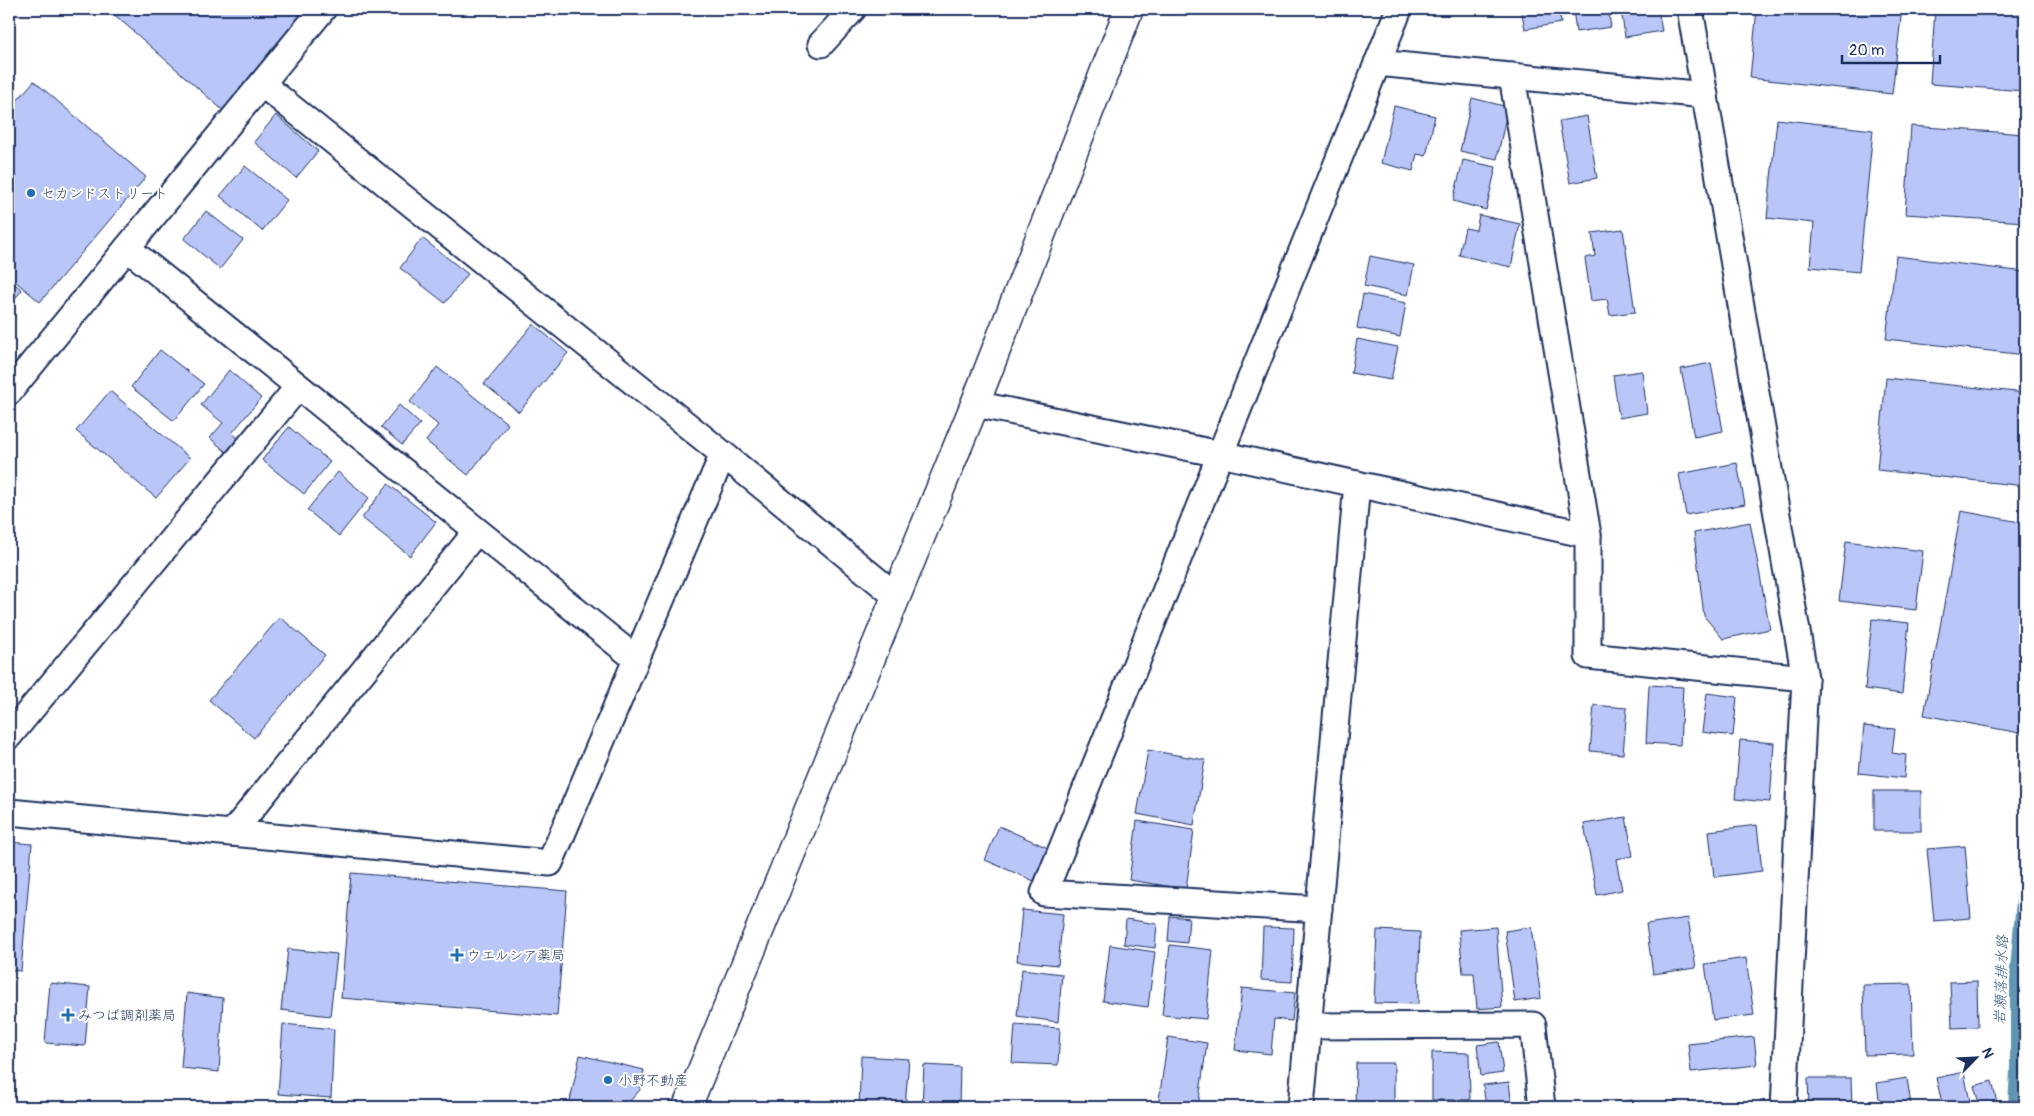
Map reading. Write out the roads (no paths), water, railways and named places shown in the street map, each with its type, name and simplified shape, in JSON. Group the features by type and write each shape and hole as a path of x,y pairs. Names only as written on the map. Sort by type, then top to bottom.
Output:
{"street":[{"path":"9,392 323,9"},
{"path":"821,44 852,9"},
{"path":"687,1107 975,404 1129,9"},
{"path":"1319,909 1044,893 1399,9"},
{"path":"1690,9 1805,678 1784,1107"},
{"path":"1377,63 1705,95"},
{"path":"1512,76 1588,535 1588,656 1805,678"},
{"path":"262,84 723,454 896,596"},
{"path":"127,248 636,659"},
{"path":"9,736 298,387"},
{"path":"975,404 1220,454 1588,535"},
{"path":"9,812 550,863 723,454"},
{"path":"1301,1107 1357,484"},
{"path":"232,833 477,531"},
{"path":"1308,1026 1533,1025 1542,1107"}],"waterway":[{"name":"岩瀬落排水路","path":"2013,1107 2015,969 2025,855"}],"place":[{"name":"セカンドストリート","path":"31,193"},
{"name":"ウエルシア薬局","path":"457,955"},
{"name":"みつば調剤薬局","path":"68,1015"},
{"name":"小野不動産","path":"608,1080"}]}
